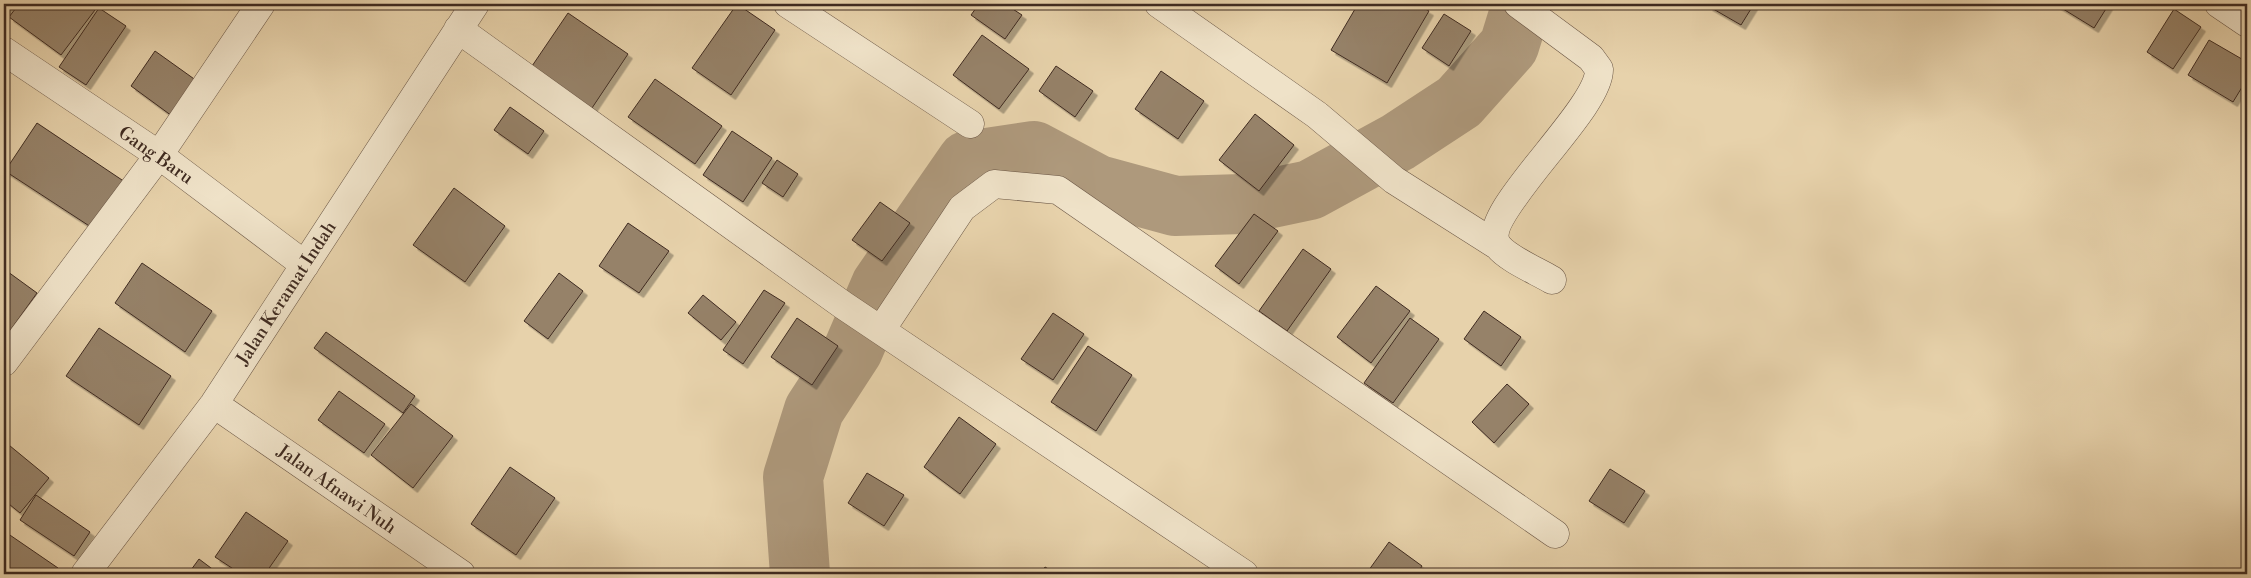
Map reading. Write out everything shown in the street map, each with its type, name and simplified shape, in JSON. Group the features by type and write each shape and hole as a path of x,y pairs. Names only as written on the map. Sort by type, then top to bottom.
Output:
{"street":[{"path":"4,362 159,155 262,4"},
{"name":"Jalan Keramat Indah","path":"86,574 214,404 475,4"},
{"path":"788,4 970,124"},
{"path":"1158,4 1317,115 1394,180 1498,246 1521,263 1552,280"},
{"path":"2220,4 2247,23"},
{"path":"1498,246 1494,233 1498,223 1516,194 1585,104 1595,88 1599,73 1596,64 1591,58 1526,9"},
{"path":"458,29 826,292 1244,574"},
{"name":"Gang Baru","path":"4,51 159,155 305,265"},
{"path":"876,326 962,208 994,184 1058,190 1555,534"},
{"name":"Jalan Afnawi Nuh","path":"214,404 461,574"}],"building":[{"path":"4,4 11,4 4,14"},
{"path":"19,4 87,4 95,10 61,55 9,17"},
{"path":"737,4 775,30 731,95 692,68"},
{"path":"979,4 1005,4 1022,15 1005,39 971,15"},
{"path":"1358,4 1416,4 1429,11 1387,83 1331,50"},
{"path":"1710,4 1754,4 1741,25 1708,6"},
{"path":"2055,4 2109,4 2094,28"},
{"path":"99,8 126,26 86,85 59,67"},
{"path":"2174,9 2201,27 2173,69 2147,52"},
{"path":"568,13 628,54 590,111 530,69"},
{"path":"1444,14 1471,31 1449,66 1422,48"},
{"path":"982,35 1029,69 999,109 953,75"},
{"path":"2209,40 2247,62 2247,79 2233,102 2188,75"},
{"path":"155,51 197,81 172,116 131,86"},
{"path":"1056,66 1093,91 1075,117 1039,91"},
{"path":"1161,71 1204,101 1178,139 1135,109"},
{"path":"655,79 722,126 695,164 628,117"},
{"path":"510,107 544,131 528,154 494,130"},
{"path":"1255,114 1294,145 1259,191 1219,160"},
{"path":"37,123 128,184 97,231 5,171"},
{"path":"732,131 772,158 743,202 703,175"},
{"path":"777,160 798,174 783,197 762,183"},
{"path":"454,188 505,226 465,282 413,245"},
{"path":"880,202 910,223 882,261 852,240"},
{"path":"1254,214 1278,231 1239,284 1215,266"},
{"path":"628,223 669,251 639,293 599,266"},
{"path":"1303,249 1331,269 1287,331 1259,311"},
{"path":"142,263 212,311 185,352 115,303"},
{"path":"4,269 37,293 4,339"},
{"path":"559,273 583,291 548,339 524,321"},
{"path":"1376,286 1410,311 1371,363 1337,337"},
{"path":"764,290 785,303 743,364 723,350"},
{"path":"703,295 736,322 721,340 688,313"},
{"path":"1484,311 1521,337 1501,366 1464,339"},
{"path":"1053,313 1084,334 1053,380 1021,359"},
{"path":"797,318 838,346 812,385 771,357"},
{"path":"1410,318 1439,339 1393,403 1364,383"},
{"path":"99,328 171,376 139,425 66,376"},
{"path":"326,332 415,396 403,413 314,348"},
{"path":"1088,346 1132,375 1096,431 1051,402"},
{"path":"1507,384 1529,404 1494,443 1472,422"},
{"path":"339,391 385,424 364,453 318,420"},
{"path":"411,404 453,436 413,488 371,455"},
{"path":"959,417 996,444 960,494 924,467"},
{"path":"4,441 49,478 20,513 4,500"},
{"path":"510,467 555,498 516,555 471,524"},
{"path":"1610,469 1645,491 1624,523 1589,501"},
{"path":"867,473 904,495 884,526 848,503"},
{"path":"36,495 90,532 74,556 20,520"},
{"path":"246,512 288,541 265,574 241,574 215,557"},
{"path":"4,531 58,568 54,574 18,574 4,565"},
{"path":"1389,542 1422,566 1417,574 1366,574"},
{"path":"199,559 219,574 188,574"},
{"path":"1045,567 1057,574 1040,574"}],"waterway":[{"path":"800,574 793,477 814,410 853,350 881,285 967,161 1034,151 1098,185 1175,206 1243,204 1310,190 1398,142 1459,102 1509,46 1522,4"}]}
